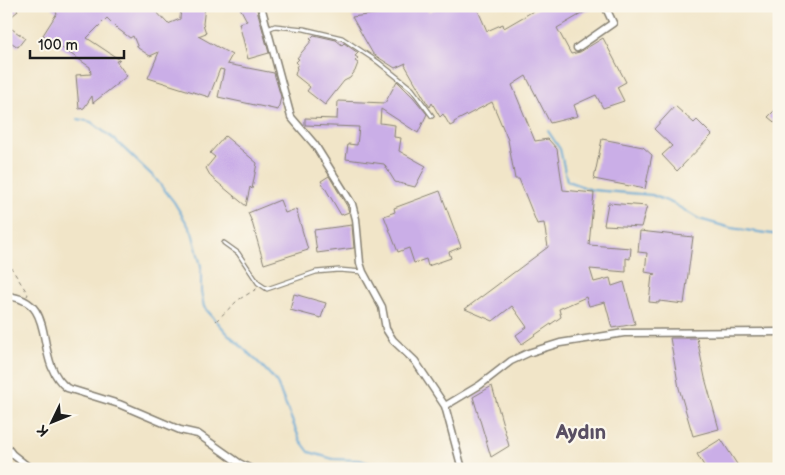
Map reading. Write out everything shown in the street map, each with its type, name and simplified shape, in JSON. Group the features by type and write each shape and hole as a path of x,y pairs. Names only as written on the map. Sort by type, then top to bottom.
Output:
{"street":[{"path":"261,6 291,117 315,145 352,204 356,219 360,263 382,307 386,329 393,340 415,361 445,406 462,469"},
{"path":"577,48 613,23 606,6"},
{"path":"6,296 18,298 34,306 38,313 51,368 61,383 67,388 119,404 180,430 198,434 239,463 251,469"},
{"path":"445,406 480,385 511,361 528,353 560,343 624,333 779,332"},
{"path":"6,446 12,454 31,469"}],"lane":[{"path":"268,28 276,26 304,29 342,38 378,62 412,89 432,116"},
{"path":"224,243 238,253 260,286 270,289 294,278 316,272 334,270 364,272"}],"path":[{"path":"6,260 28,294 26,302"},
{"path":"216,321 238,300 260,286"}],"building":[{"path":"6,6 14,6 18,11 6,21"},
{"path":"51,6 151,6 168,24 180,19 181,6 205,6 203,24 206,33 198,36 232,55 227,64 274,73 281,97 278,110 218,97 224,70 220,69 209,97 148,78 159,52 150,56 138,48 133,36 130,38 107,18 87,38 120,60 116,61 127,76 93,103 92,96 84,108 79,109 76,75 91,74 90,67 43,35 57,13"},
{"path":"239,6 256,6 269,53 248,59 239,23 247,21"},
{"path":"441,6 476,6 487,31 503,24 504,28 542,6 595,6 557,28 571,54 580,52 603,38 626,82 617,87 624,101 603,108 596,95 574,105 578,116 550,123 526,76 512,85 535,141 548,139 557,149 563,190 594,193 589,245 631,248 630,259 626,258 626,272 590,269 594,282 610,278 612,286 624,282 635,324 612,328 605,302 589,306 586,297 559,309 561,317 522,344 516,335 527,327 512,306 493,321 465,309 548,247 544,223 537,224 519,179 515,179 508,140 492,102 450,126 443,114 440,117 432,103 430,107 427,103 405,65 406,63 395,68 373,54 352,17 426,7 429,12"},
{"path":"6,25 25,38 18,47 6,39"},
{"path":"314,35 336,40 342,45 344,43 358,53 355,56 358,58 355,61 358,63 355,71 350,78 344,81 325,105 307,91 310,87 295,75 298,64 296,62 299,59 297,58"},
{"path":"397,81 427,114 418,133 381,109 380,123 395,125 394,137 401,138 399,151 426,166 415,187 395,182 384,164 346,159 348,144 357,145 359,127 305,125 305,118 337,119 338,101 385,103"},
{"path":"675,106 694,123 697,120 712,135 677,171 662,155 672,146 654,129"},
{"path":"779,106 779,126 768,117"},
{"path":"225,136 257,163 252,189 250,187 246,206 211,177 206,168 215,157 210,153"},
{"path":"602,139 643,147 652,155 645,189 594,179"},
{"path":"329,176 349,212 341,215 321,181"},
{"path":"440,191 461,247 449,252 451,258 428,266 426,259 414,263 409,248 398,252 384,216 395,212 394,208"},
{"path":"280,200 285,213 296,209 308,250 264,264 248,213"},
{"path":"608,203 647,206 641,227 604,225"},
{"path":"352,225 354,248 317,253 314,230"},
{"path":"640,231 693,237 684,304 659,301 659,303 649,302 652,275 656,274 645,272 647,253 638,252"},
{"path":"294,294 326,303 321,318 290,310"},
{"path":"670,338 697,338 705,378 719,429 693,436 679,388"},
{"path":"492,386 509,446 491,457 473,397"},
{"path":"721,439 740,469 706,469 697,454"}],"waterway":[{"path":"78,119 91,122 115,140 155,178 174,202 192,232 201,266 201,292 204,307 228,334 276,381 300,440 309,452 333,459 360,460 377,466 380,469"},
{"path":"548,131 560,149 567,181 592,190 652,195 674,204 699,219 731,228 779,235"}],"district":[{"name":"Aydın","path":"581,432"}]}
